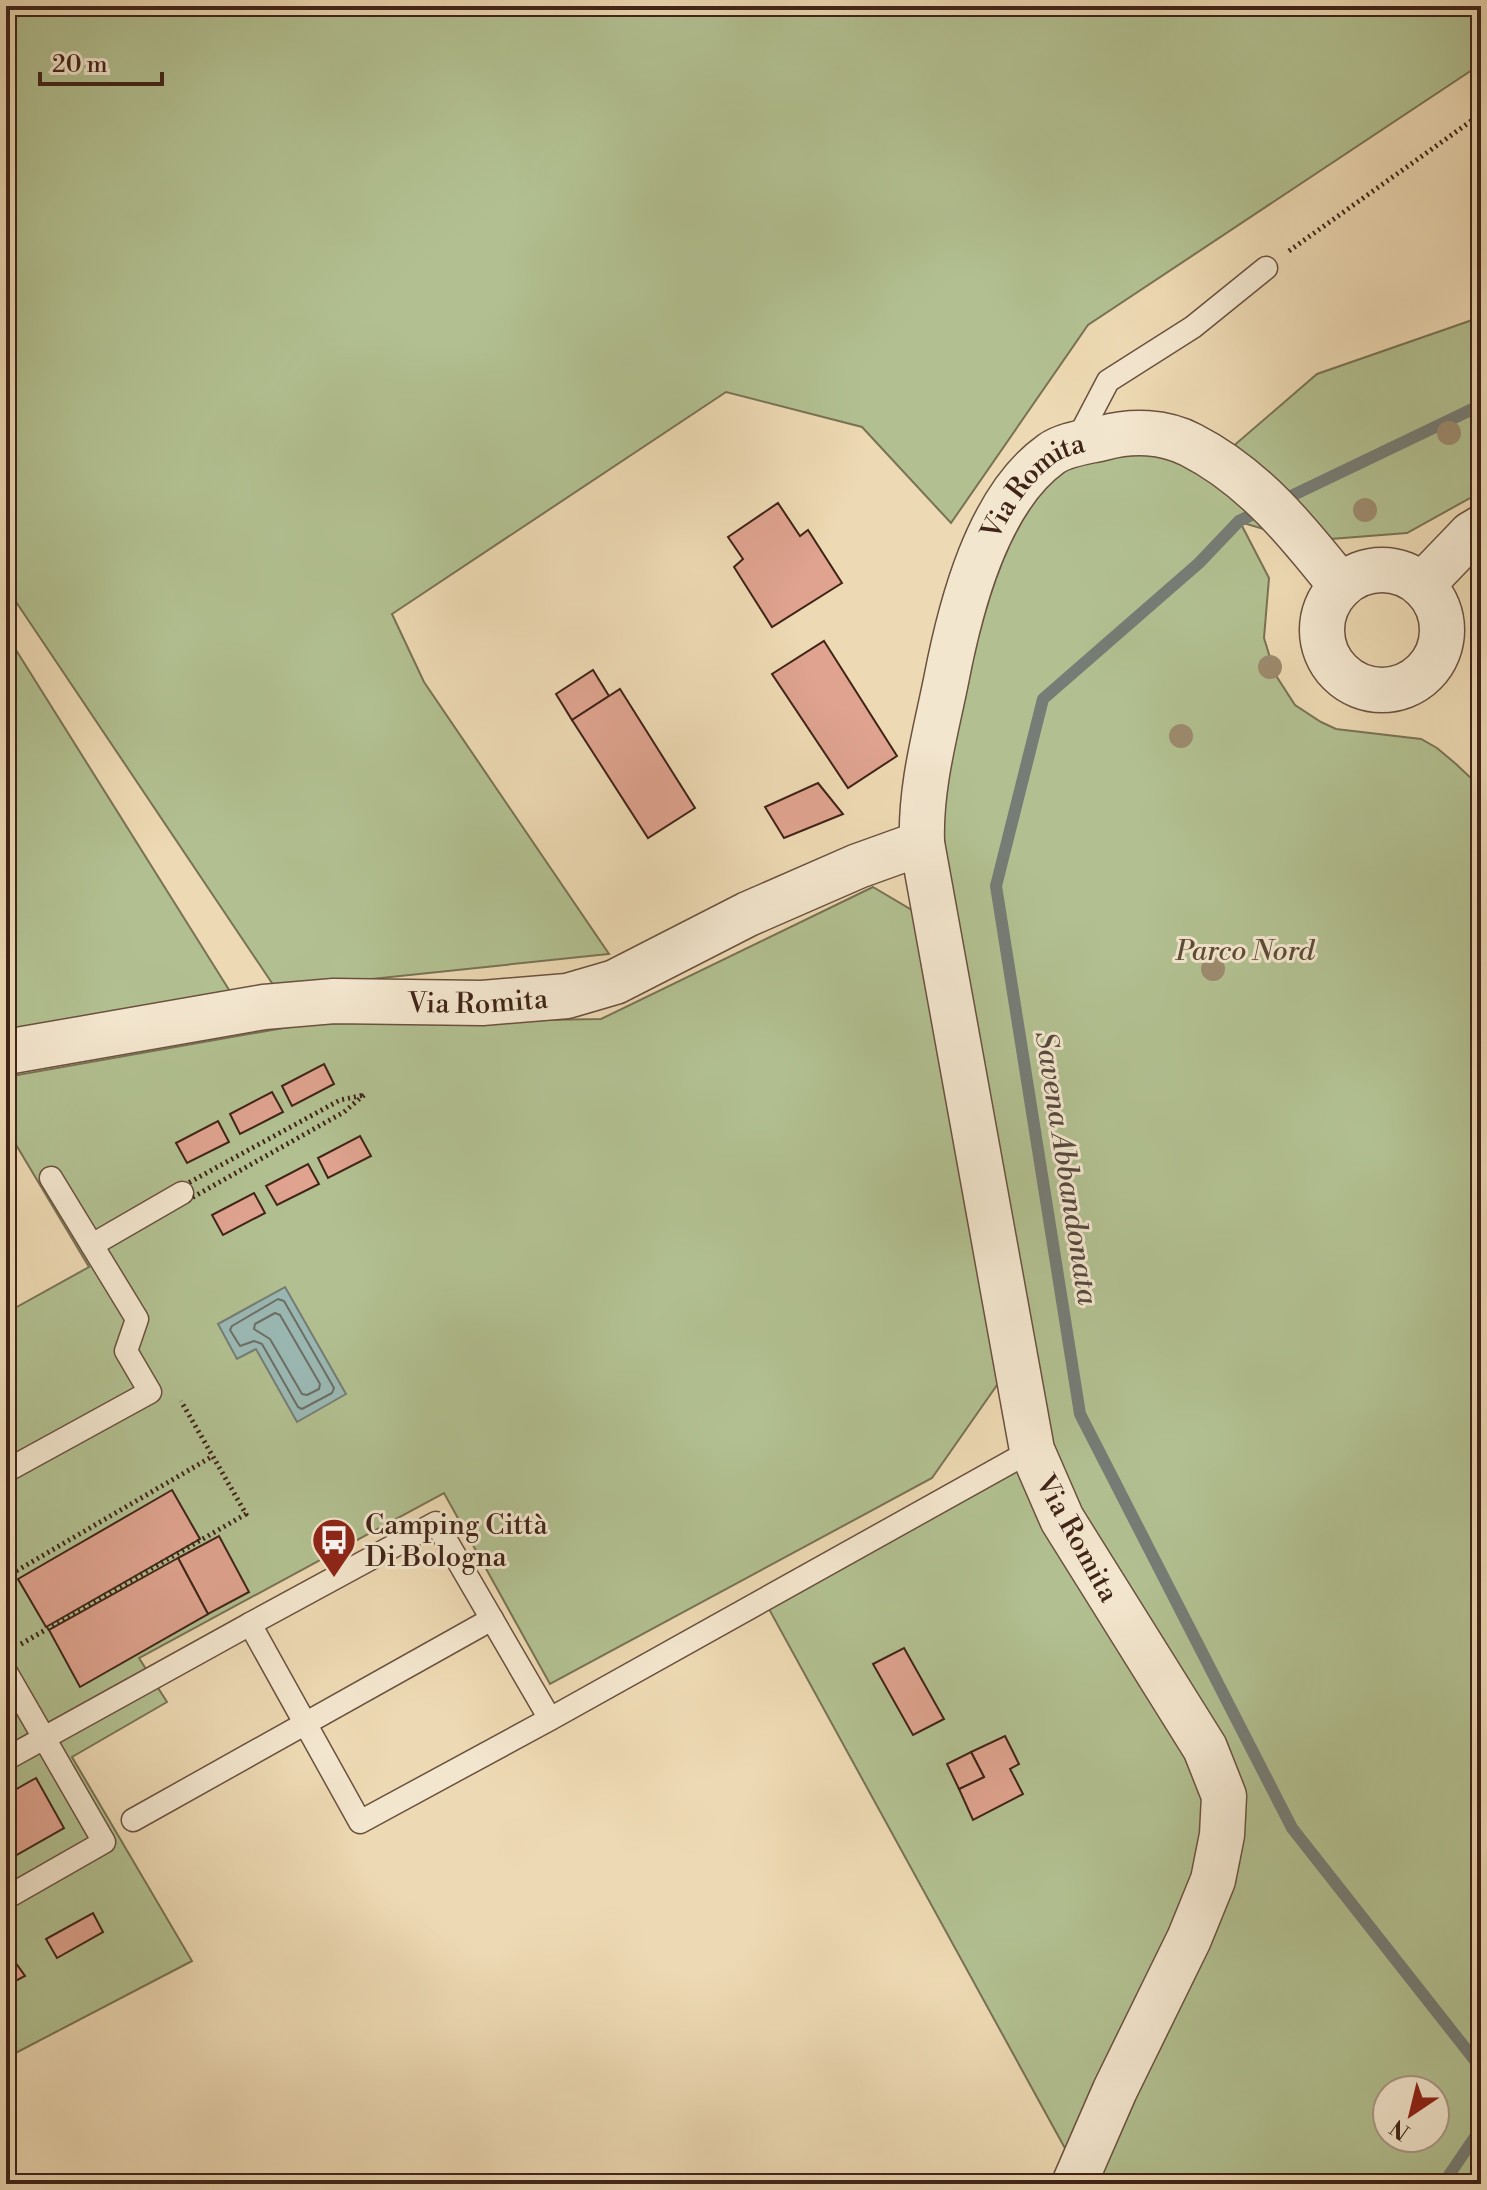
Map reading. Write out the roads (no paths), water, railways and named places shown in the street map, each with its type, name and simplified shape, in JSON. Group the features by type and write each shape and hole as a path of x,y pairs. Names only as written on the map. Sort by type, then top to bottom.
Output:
{"street":[{"name":"Via Romita","path":"1074,2184 1115,2090 1189,1939 1213,1880 1222,1835 1224,1796 1205,1748 1062,1519 1032,1450 922,843 924,790 962,610 984,551 1005,505 1021,483 1053,453 1130,431 1170,437 1190,444 1260,492 1341,586"},
{"path":"1422,585 1471,534 1481,528"},
{"path":"1378,569 1402,572 1422,585 1438,605 1442,620 1442,645 1428,671 1416,681 1388,691 1363,688 1341,675 1325,652 1321,632 1326,606 1341,586 1355,575 1378,569"},
{"name":"Via Romita","path":"6,1052 298,1003 482,1003 567,996 615,982 748,914 858,866 922,843"}],"lane":[{"path":"1074,445 1108,381 1193,327 1266,268"},
{"path":"6,1471 150,1392 126,1351 137,1319 51,1178"},
{"path":"92,1245 182,1193"},
{"path":"250,1624 360,1822 1032,1450"},
{"path":"6,1759 436,1523 550,1719"},
{"path":"133,1820 492,1619"},
{"path":"6,1672 104,1842 6,1898"}],"water":[{"path":"285,1287 346,1394 297,1422 256,1349 237,1359 218,1324"}],"waterway":[{"name":"Savena Abbandonata","path":"1481,405 1239,521 1199,563 1043,699 996,886 1080,1414 1292,1828 1481,2068"},
{"name":"Savena Abbandonata","path":"1443,2184 1481,2128"}],"place":[{"name":"Camping Città Di Bologna","path":"334,1579"}],"park label":[{"name":"Parco Nord","path":"1245,950"}]}
